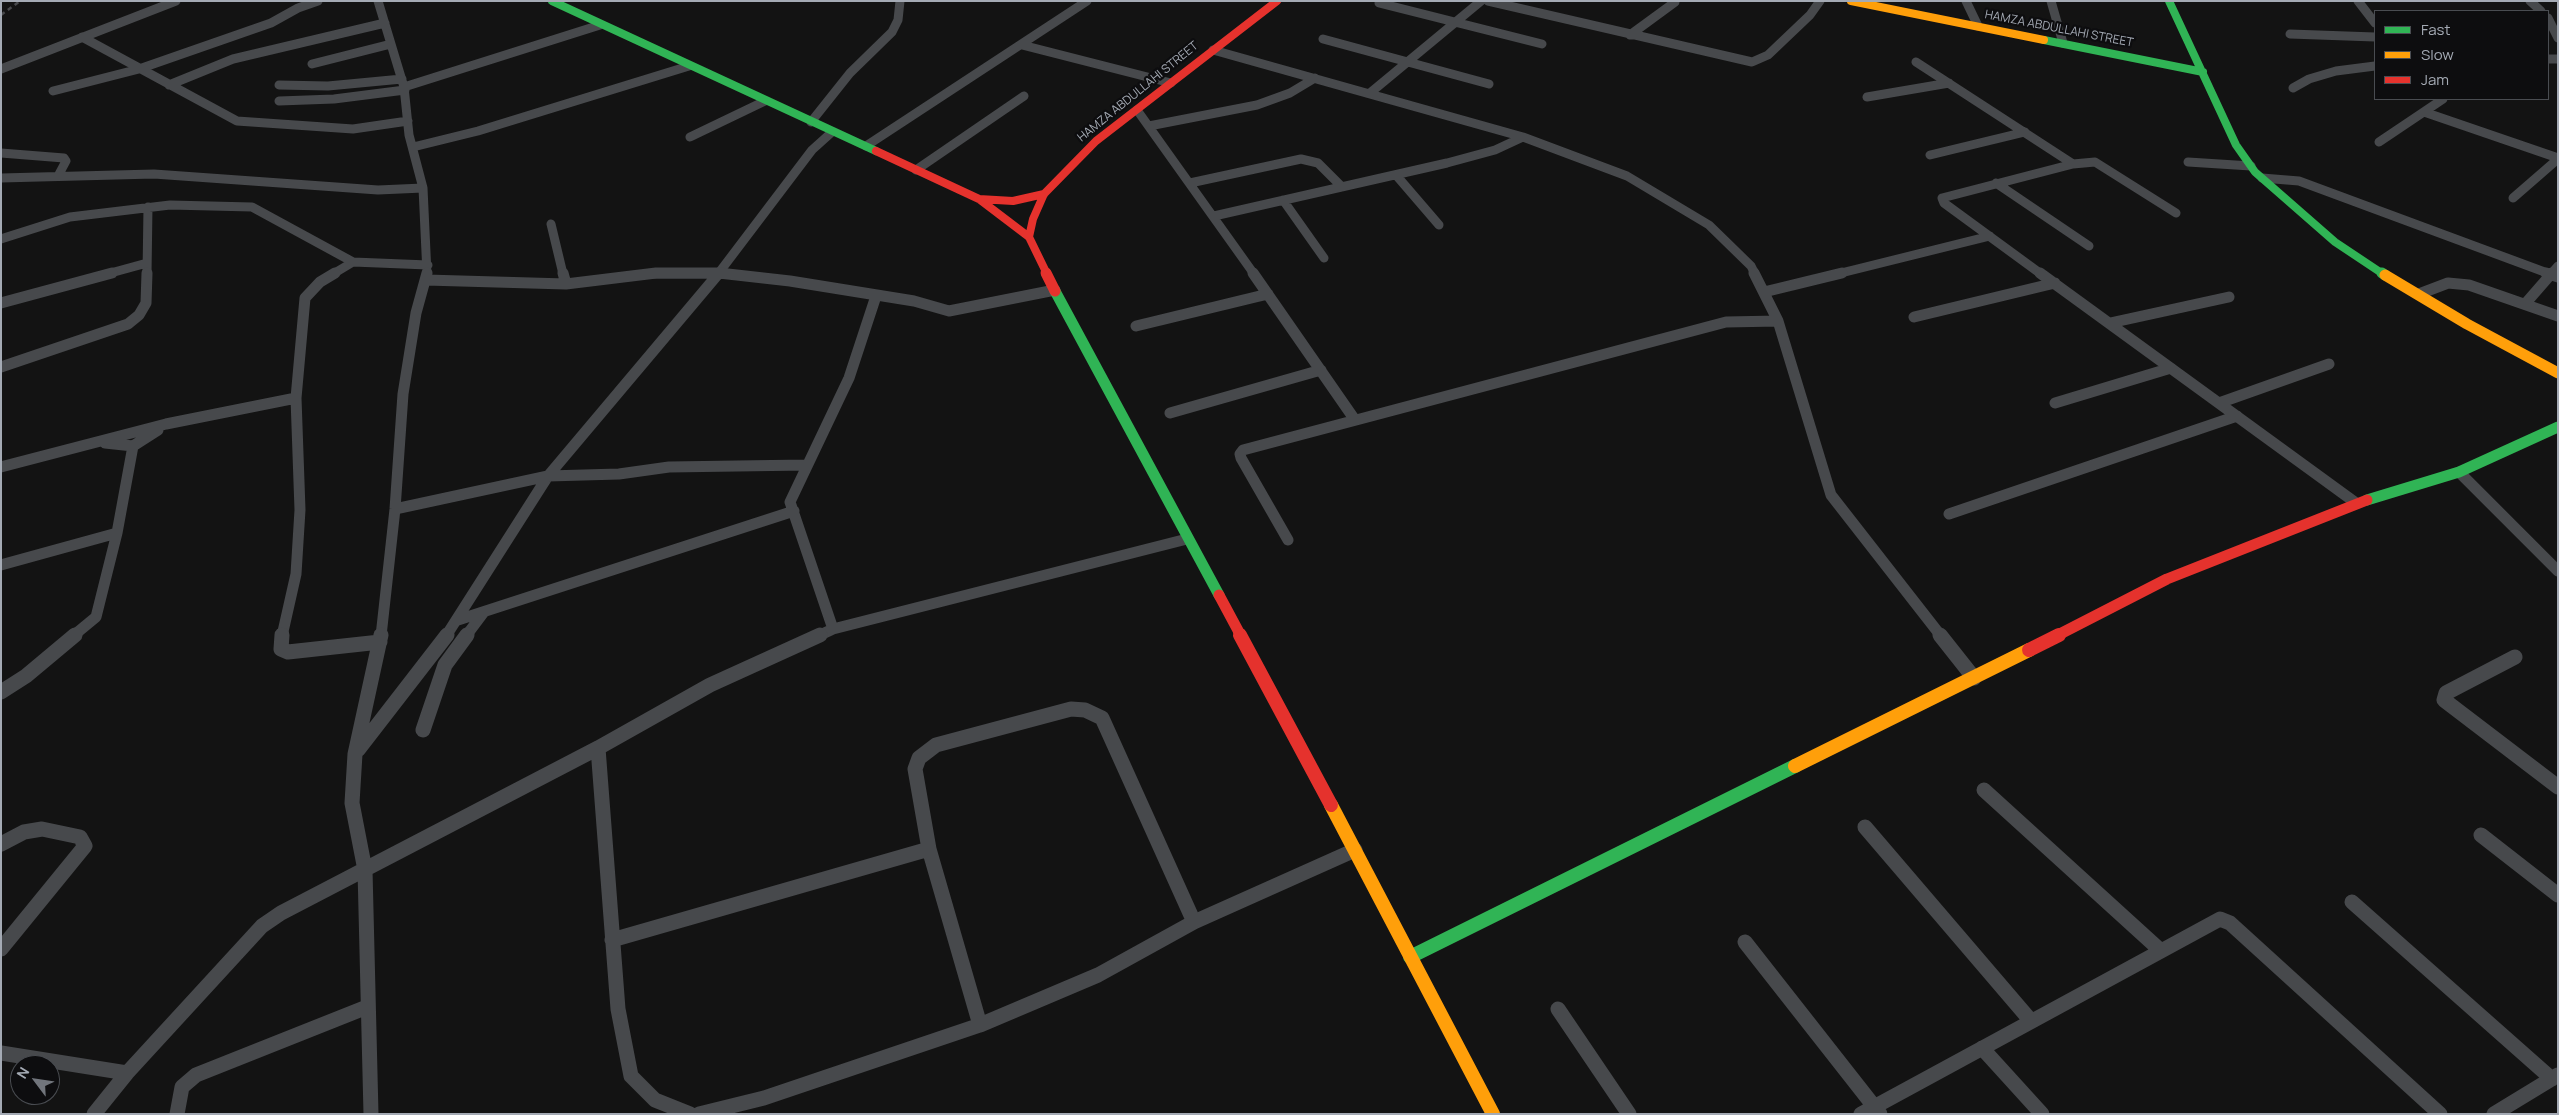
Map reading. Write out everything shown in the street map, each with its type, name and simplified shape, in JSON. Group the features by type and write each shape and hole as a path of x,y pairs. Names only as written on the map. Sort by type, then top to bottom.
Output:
{"main road":[{"path":"552,1 764,101 1020,216"},
{"name":"HAMZA ABDULLAHI STREET","path":"1029,237 1020,216 1096,141 1277,1"},
{"name":"HAMZA ABDULLAHI STREET","path":"1851,1 1870,3 2203,72"},
{"path":"2169,1 2236,145 2262,178 2335,242 2467,324 2558,373"},
{"path":"2164,64 2183,60 2194,53"},
{"path":"979,199 999,202 1031,199 1044,194"},
{"path":"999,202 1020,216 1054,290 1355,850 1493,1114"},
{"path":"1410,957 1974,678 2167,579 2356,503 2459,472 2558,427"}],"street":[{"path":"1,68 176,1"},
{"path":"53,91 139,69 270,23 298,8 318,1"},
{"path":"371,1114 365,870 352,803 355,754 380,642 395,509 403,394 416,313 426,280 428,265 423,188 408,121 404,85 378,1"},
{"path":"811,122 850,73 892,32 898,20 900,1"},
{"path":"866,146 1087,1"},
{"path":"1370,93 1481,1"},
{"path":"1488,1 1752,62 1768,55 1810,15 1820,1"},
{"path":"1966,1 1978,26"},
{"path":"2051,1 2063,43"},
{"path":"2358,1 2374,22"},
{"path":"2530,1 2540,10"},
{"path":"1630,35 1675,2"},
{"path":"1379,3 1542,44"},
{"path":"2549,20 2558,38"},
{"path":"169,85 233,58 385,22"},
{"path":"279,101 334,99 404,85 600,25"},
{"path":"2290,34 2374,37"},
{"path":"82,38 232,118 245,122 353,129 408,121"},
{"path":"1323,39 1489,84"},
{"path":"312,64 391,44"},
{"path":"1022,45 1171,82"},
{"path":"1212,50 1523,137 1626,176 1709,225 1751,266 1778,321 1832,495 1974,678"},
{"path":"1916,62 2073,164"},
{"path":"413,147 478,132 689,66"},
{"path":"2293,88 2309,79 2336,71 2374,66"},
{"path":"1149,126 1257,105 1290,93 1315,78"},
{"path":"1867,97 1949,83"},
{"path":"279,85 404,85"},
{"path":"916,170 1024,96"},
{"path":"2378,142 2442,100"},
{"path":"690,137 764,101"},
{"path":"1137,110 1214,216 1355,420"},
{"path":"2424,112 2558,158 2513,198"},
{"path":"355,754 458,620 548,476 719,273 812,150 832,132"},
{"path":"1930,155 2025,132"},
{"path":"1214,216 1396,175 1494,150 1523,137"},
{"path":"1,153 64,158 66,161 58,176"},
{"path":"1190,183 1301,159 1318,163 1342,187"},
{"path":"2176,213 2099,162 2073,164 1942,198 1944,203 2356,503"},
{"path":"2188,162 2251,166"},
{"path":"1,178 154,174 378,190 423,188"},
{"path":"1396,175 1439,225"},
{"path":"2262,178 2299,181 2554,276"},
{"path":"1996,183 2089,246"},
{"path":"1283,200 1324,258"},
{"path":"1,239 70,217 148,207 170,205 252,207 353,262 428,265"},
{"path":"1,367 128,324 138,315 146,303 148,207"},
{"path":"551,224 566,284"},
{"path":"1764,292 1990,236"},
{"path":"353,262 320,282 305,298 296,398 299,519 296,574 281,639 281,649 288,652 380,642"},
{"path":"1,303 147,263"},
{"path":"2525,304 2554,276 2558,266"},
{"path":"426,280 566,284 656,273 719,273 790,281 914,301 949,310 963,310 1054,290"},
{"path":"1914,317 2054,283"},
{"path":"2419,294 2448,283 2469,285 2558,316"},
{"path":"1136,326 1268,294"},
{"path":"833,629 790,502 849,378 876,296"},
{"path":"2110,323 2229,297"},
{"path":"1288,540 1240,454 1243,450 1726,322 1778,321"},
{"path":"2219,403 2329,364"},
{"path":"2055,403 2171,368"},
{"path":"1170,413 1321,370"},
{"path":"1,467 166,424 296,398"},
{"path":"1949,514 2237,416"},
{"path":"95,442 133,446 166,424"},
{"path":"1,692 26,676 96,617 117,533 133,446"},
{"path":"395,509 548,476 619,474 669,467 806,465"},
{"path":"2459,472 2558,571"},
{"path":"458,620 794,511"},
{"path":"1,565 117,533"},
{"path":"94,1114 127,1073 262,926 281,913 598,748 710,685 833,629 1187,539"},
{"path":"423,730 445,665 484,612"},
{"path":"2515,657 2446,693 2444,700 2449,706 2558,788"},
{"path":"980,1026 928,849 915,769 919,758 936,745 1070,709 1085,710 1102,718 1194,922"},
{"path":"598,748 618,1010 631,1076 655,1100 690,1114"},
{"path":"1984,790 2160,950"},
{"path":"1865,827 2031,1021"},
{"path":"1,844 24,832 42,830 80,837 85,846 1,948"},
{"path":"2481,836 2558,895"},
{"path":"612,940 928,849"},
{"path":"699,1114 764,1098 980,1026 1098,975 1194,922 1355,850"},
{"path":"2352,902 2555,1077 2494,1114"},
{"path":"1745,942 1872,1112 1982,1048 2213,921 2220,919 2230,923 2440,1114"},
{"path":"177,1114 182,1087 196,1075 367,1007"},
{"path":"1558,1008 1629,1114"},
{"path":"1982,1048 2042,1114"},
{"path":"1,1053 127,1073"}],"railway":[{"path":"1,15 20,1"}],"traffic: fast":[{"path":"552,1 876,151"},
{"path":"2169,1 2236,145 2255,172 2335,242 2385,275"},
{"path":"2044,40 2203,72"},
{"path":"1055,291 1219,595"},
{"path":"2367,500 2459,472 2558,427"},
{"path":"1410,957 1795,766"}],"traffic: slow":[{"path":"1851,1 2044,40"},
{"path":"2385,275 2467,324 2558,373"},
{"path":"1795,766 2029,650"},
{"path":"1331,805 1493,1114"}],"traffic: jam":[{"path":"1029,237 1033,219 1044,194 1096,141 1277,1"},
{"path":"876,151 979,199 1029,237 1055,291"},
{"path":"979,199 1013,201 1044,194"},
{"path":"2029,650 2167,579 2367,500"},
{"path":"1219,595 1331,805"}]}
